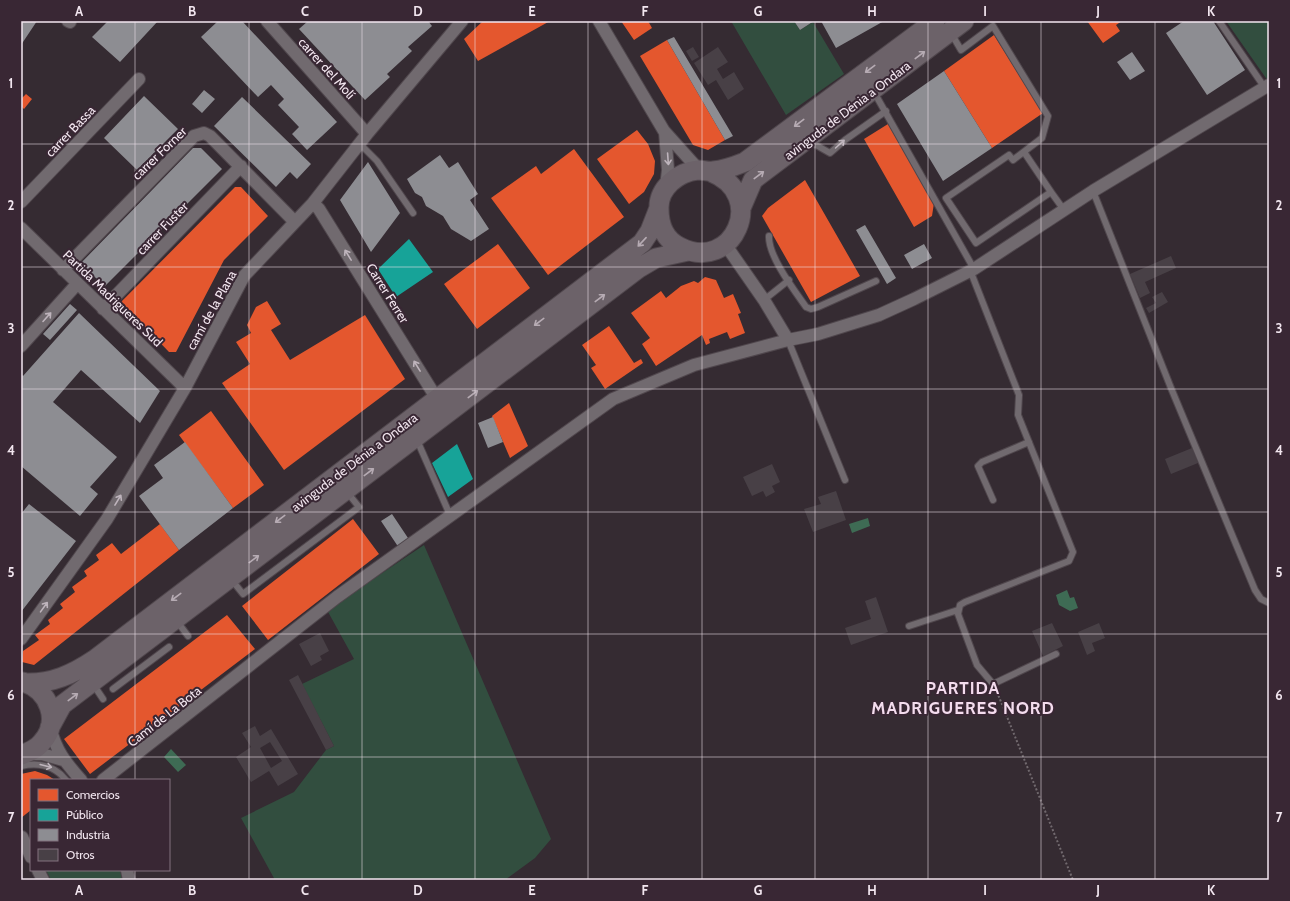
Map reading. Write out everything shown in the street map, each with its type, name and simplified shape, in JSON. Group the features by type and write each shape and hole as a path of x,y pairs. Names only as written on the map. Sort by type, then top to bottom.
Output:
{"main road":[{"name":"avinguda de Dénia a Ondara","path":"705,171 736,166 756,155 935,21"},
{"name":"avinguda de Dénia a Ondara","path":"741,208 753,180 873,91 957,26"},
{"path":"705,171 720,175 735,189 741,208 739,226 732,238 725,244 711,251 699,253 688,251 675,245 665,235 660,222 658,208 661,197 666,188 680,175 705,171"},
{"name":"avinguda de Dénia a Ondara","path":"23,682 44,682 58,679 94,660 642,243 650,231 658,208"},
{"name":"avinguda de Dénia a Ondara","path":"21,755 33,750 43,742 62,705 92,683 135,662 175,619 639,268 656,258 688,251"},
{"path":"23,682 40,691 46,699 51,713 50,728"}],"street":[{"name":"carrer del Molí","path":"267,21 364,139"},
{"name":"camí de la Plana","path":"21,639 107,519 184,388 244,276 313,203 442,43 462,21"},
{"path":"599,21 664,131 705,171"},
{"name":"carrer Bassa","path":"21,202 139,79"},
{"name":"Camí de La Bota","path":"104,779 242,674 337,597 613,399 694,365 788,340 818,334 879,315 974,269 1093,191 1267,86"},
{"path":"664,131 668,170 666,188"},
{"name":"carrer Forner","path":"63,270 194,136 204,133 210,136 241,166 295,222"},
{"name":"carrer Fuster","path":"103,309 241,166"},
{"name":"Carrer Ferrer","path":"313,203 322,212 437,399"},
{"name":"Partida Madrigueres Sud","path":"21,228 184,388"},
{"path":"725,244 764,300 788,340"},
{"path":"21,346 77,284"},
{"path":"50,728 54,744 63,760 80,779"},
{"path":"21,755 42,754 63,760"},
{"path":"25,835 30,853"},
{"path":"38,871 43,880"}],"lane":[{"path":"1219,21 1267,86"},
{"path":"957,26 961,50 993,26 1039,98 1048,116 1042,138 1013,160 1009,155 946,198 976,243 1051,192"},
{"path":"873,91 886,111 974,269 972,275 1019,395 1018,415 1071,546 1072,556 1069,561 965,602 960,605 958,614 977,665 993,684 1056,654"},
{"path":"808,140 830,153 845,140 886,111"},
{"path":"364,139 377,162 413,213"},
{"path":"1024,152 1064,210"},
{"path":"1093,191 1171,388 1255,590 1261,599 1269,603"},
{"path":"769,236 770,248 806,307 811,309 876,281"},
{"path":"764,300 789,280"},
{"path":"788,340 845,480"},
{"path":"416,438 450,516"},
{"path":"992,500 978,466 982,462 1029,442"},
{"path":"908,626 958,610"},
{"path":"175,619 188,636"},
{"path":"113,689 135,662 169,647"},
{"path":"92,683 103,699"},
{"path":"21,766 44,764 55,768 65,779"}],"path":[{"path":"993,684 1073,880"}],"shaded area":[{"path":"731,21 794,21 800,30 813,22 844,74 786,115"},
{"path":"1226,21 1269,21 1268,81"},
{"path":"868,518 870,526 852,533 849,524"},
{"path":"424,545 551,839 535,858 505,880 275,880 241,818 294,792 326,750 334,746 302,684 354,659 327,610"},
{"path":"1067,590 1070,598 1074,597 1078,608 1070,611 1059,605 1056,595"},
{"path":"171,749 186,765 178,772 164,757"},
{"path":"46,871 120,871 122,880 51,880"}],"building: Comercios":[{"path":"483,21 550,21 478,61 464,39"},
{"path":"621,21 648,21 652,28 634,40"},
{"path":"1087,21 1122,21 1116,25 1120,31 1103,43"},
{"path":"994,35 1043,113 992,148 944,71"},
{"path":"667,40 725,140 708,150 693,145 640,56"},
{"path":"26,94 32,99 24,109 21,106 21,99"},
{"path":"888,124 934,203 932,216 914,227 864,139"},
{"path":"637,130 648,144 655,161 654,174 644,192 629,204 597,159"},
{"path":"574,149 624,217 548,275 491,198 536,166 541,174"},
{"path":"805,180 860,276 811,302 762,216 768,208"},
{"path":"235,187 241,187 268,216 224,260 176,352 169,352 121,302"},
{"path":"498,244 530,288 477,329 444,284"},
{"path":"705,277 716,280 724,298 733,294 741,313 738,314 745,333 730,339 727,332 709,339 710,343 706,345 702,335 656,366 642,344 650,338 631,313 661,291 666,298 681,286 694,281 698,283"},
{"path":"267,301 281,324 271,330 290,360 365,315 405,379 284,470 222,383 250,364 236,342 251,333 247,325 256,307"},
{"path":"609,326 634,363 641,359 643,363 605,389 591,368 596,365 582,345"},
{"path":"509,403 528,446 510,458 492,416"},
{"path":"211,411 264,485 233,508 179,435"},
{"path":"353,519 379,554 268,640 242,606"},
{"path":"160,524 179,550 34,665 22,662 23,651 39,640 35,635 50,624 48,620 63,608 60,604 75,592 72,587 87,576 84,571 99,560 96,555 112,543 121,554"},
{"path":"227,615 255,649 90,774 64,739"},
{"path":"35,771 53,779 30,779 30,811 21,818 21,774"}],"building: Público":[{"path":"409,239 433,272 396,297 378,269"},
{"path":"457,444 473,479 448,497 432,463"}],"building: Industria":[{"path":"21,21 37,21 21,45"},
{"path":"108,21 158,21 120,62 92,37"},
{"path":"218,21 242,21 337,122 307,150 292,134 299,127 278,105 284,99 271,85 258,97 201,37"},
{"path":"308,21 428,21 432,26 408,47 412,51 387,74 390,77 365,100 299,29"},
{"path":"794,21 814,21 800,30"},
{"path":"821,21 884,21 836,48"},
{"path":"1184,21 1213,21 1245,70 1207,95 1166,33"},
{"path":"674,37 733,136 725,140 667,40"},
{"path":"1132,52 1145,71 1130,80 1117,62"},
{"path":"944,71 992,148 943,181 897,104"},
{"path":"204,90 215,99 202,113 192,104"},
{"path":"144,96 178,129 137,170 104,138"},
{"path":"242,97 311,164 297,179 290,172 276,187 214,126"},
{"path":"193,148 201,148 222,169 105,286 80,264"},
{"path":"440,155 449,168 458,162 478,194 470,200 489,229 471,241 451,229 443,216 426,206 422,197 415,193 407,179"},
{"path":"368,162 400,213 371,252 340,200"},
{"path":"865,225 896,278 887,284 856,230"},
{"path":"924,244 932,258 912,269 904,255"},
{"path":"70,304 77,310 50,340 43,334"},
{"path":"79,313 160,391 140,423 81,370 53,402 117,457 90,487 98,494 80,516 21,466 21,374 23,376"},
{"path":"493,417 503,442 488,448 478,423"},
{"path":"185,442 233,508 179,550 139,496 163,478 154,465"},
{"path":"29,504 76,541 21,612 21,514"},
{"path":"392,514 410,541 399,548 381,521"}],"building: Otros":[{"path":"693,47 699,57 692,61 686,51"},
{"path":"718,47 728,62 717,69 723,79 734,72 744,89 728,100 716,80 708,85 694,63"},
{"path":"1171,256 1176,268 1145,282 1150,293 1140,298 1130,274"},
{"path":"1162,292 1168,302 1149,313 1146,308 1156,303 1152,297"},
{"path":"1192,448 1198,463 1171,474 1165,459"},
{"path":"772,464 780,482 772,486 775,492 766,497 763,491 752,496 743,477"},
{"path":"836,491 846,520 813,532 804,509 821,504 818,497"},
{"path":"876,597 888,632 851,645 845,628 871,619 865,601"},
{"path":"1052,623 1063,646 1043,656 1032,631"},
{"path":"1099,623 1105,638 1092,643 1095,651 1087,655 1078,632"},
{"path":"320,633 329,651 320,656 322,660 311,666 299,644"},
{"path":"298,675 334,746 326,750 289,680"},
{"path":"255,726 260,736 271,729 298,774 278,786 269,771 251,782 236,757 251,747 242,733","holes":["270,742 282,761 271,768 260,748"]}],"district":[{"name":"PARTIDA MADRIGUERES NORD","path":"963,698"}]}
